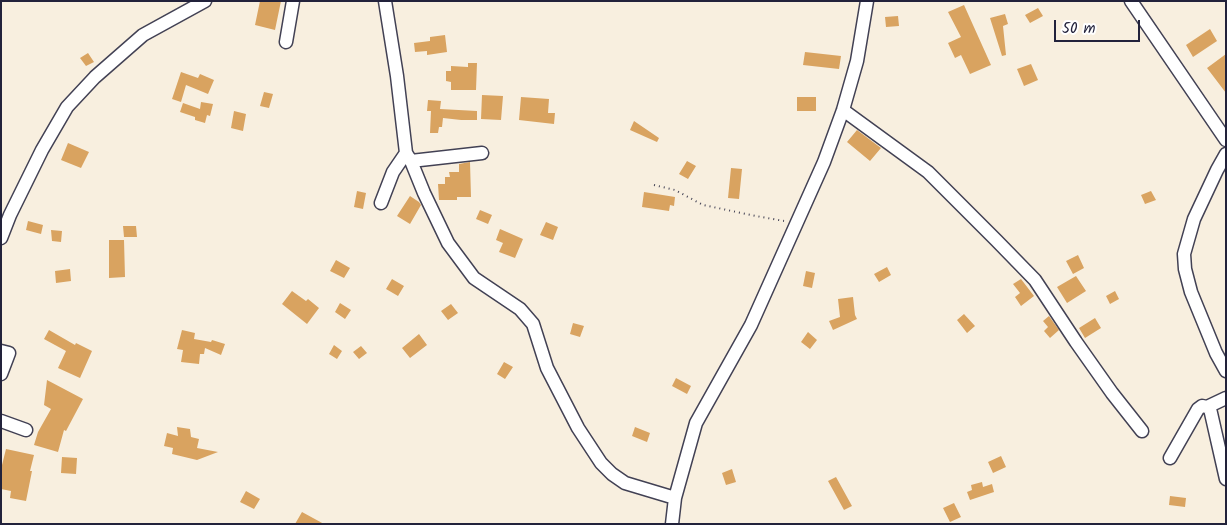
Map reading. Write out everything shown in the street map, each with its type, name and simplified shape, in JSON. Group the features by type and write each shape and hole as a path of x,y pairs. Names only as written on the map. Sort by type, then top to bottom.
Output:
{"street":[{"path":"1,238 10,215 42,150 67,107 95,77 143,35 205,1"},
{"path":"286,42 293,1"},
{"path":"385,1 409,157 448,243 474,278 520,309 533,324 547,368 578,428 601,463 612,474 626,483 675,498"},
{"path":"672,524 675,498 696,423 751,325 824,162 843,110 857,61 867,1"},
{"path":"1130,1 1226,140"},
{"path":"843,110 928,172 1035,280 1107,386 1142,430"},
{"path":"381,203 394,172 409,157 482,154"},
{"path":"1226,154 1194,219 1184,254 1185,269 1192,292 1216,353 1226,371"},
{"path":"1,350 9,353 1,374"},
{"path":"1170,458 1198,409 1226,398"},
{"path":"1207,406 1210,409 1226,479"},
{"path":"1,421 26,430"}],"path":[{"path":"654,186 675,190 703,205 796,222"}],"building":[{"path":"260,1 281,1 275,30 255,25"},
{"path":"964,5 991,65 970,74 961,55 955,58 948,43 961,37 948,12"},
{"path":"1038,8 1043,16 1030,23 1025,15"},
{"path":"1005,14 1008,24 1003,26 1006,55 1002,56 990,18"},
{"path":"898,16 899,26 886,27 885,17"},
{"path":"1210,29 1217,41 1193,57 1186,45"},
{"path":"445,35 447,52 427,55 427,51 415,52 414,43 430,41 430,37"},
{"path":"805,52 841,56 839,69 803,65"},
{"path":"88,53 94,62 86,66 80,58"},
{"path":"1226,54 1226,93 1207,68"},
{"path":"468,63 477,63 476,90 451,90 451,82 446,81 446,71 451,71 451,66 468,67"},
{"path":"1031,64 1038,80 1024,86 1017,69"},
{"path":"181,72 198,78 200,74 214,80 208,94 186,85 181,102 172,99"},
{"path":"264,92 273,94 269,108 260,106"},
{"path":"482,95 503,96 501,120 481,119"},
{"path":"521,97 549,99 548,113 555,113 554,124 519,120"},
{"path":"797,97 816,97 816,111 797,111"},
{"path":"428,100 441,101 440,109 477,111 477,120 443,118 442,127 439,127 438,133 430,133 431,111 427,111"},
{"path":"201,102 213,104 210,116 207,115 205,123 180,112 183,103 200,109"},
{"path":"234,111 246,114 243,131 231,128"},
{"path":"634,121 659,138 657,142 630,130"},
{"path":"857,130 881,148 870,161 847,142"},
{"path":"68,143 89,152 81,168 61,160"},
{"path":"687,161 696,166 688,179 679,174"},
{"path":"470,162 471,197 457,197 457,200 439,200 438,184 445,184 445,177 450,177 449,172 459,172 459,164"},
{"path":"731,168 742,169 739,199 728,198"},
{"path":"357,191 366,193 363,209 354,207"},
{"path":"1151,191 1156,200 1145,204 1141,195"},
{"path":"644,192 675,197 674,206 670,205 669,211 642,207"},
{"path":"410,196 421,205 410,224 397,216"},
{"path":"480,210 492,215 488,224 476,219"},
{"path":"28,221 43,225 41,234 26,230"},
{"path":"546,222 558,227 553,240 540,235"},
{"path":"123,226 136,226 137,237 124,237"},
{"path":"500,229 523,239 515,258 499,252 503,243 496,240"},
{"path":"51,230 62,231 61,242 52,241"},
{"path":"109,240 124,240 125,277 109,278"},
{"path":"1078,255 1084,268 1073,274 1066,261"},
{"path":"336,260 350,268 344,278 330,271"},
{"path":"887,267 891,275 879,282 874,274"},
{"path":"70,269 71,281 56,283 55,271"},
{"path":"806,271 815,273 812,288 803,286"},
{"path":"1076,276 1086,291 1067,303 1057,287"},
{"path":"392,279 404,286 398,296 386,289"},
{"path":"1021,279 1034,296 1021,306 1015,297 1020,293 1013,284"},
{"path":"292,291 306,301 308,299 319,308 307,324 282,304"},
{"path":"1115,291 1119,299 1110,304 1106,296"},
{"path":"853,297 857,319 833,330 829,321 840,317 838,299"},
{"path":"340,303 351,310 345,319 335,312"},
{"path":"451,304 458,313 448,320 441,311"},
{"path":"964,314 975,326 967,333 957,320"},
{"path":"1049,316 1059,330 1050,338 1044,331 1048,327 1043,321"},
{"path":"1095,318 1101,328 1085,338 1079,328"},
{"path":"573,323 584,326 580,337 570,334"},
{"path":"49,330 75,345 76,343 92,351 80,378 58,368 66,351 44,339"},
{"path":"182,330 195,333 194,339 211,342 212,340 225,344 221,355 205,348 204,354 200,354 199,364 181,362 183,350 177,349"},
{"path":"808,332 817,340 810,349 801,342"},
{"path":"419,334 427,345 410,358 402,348"},
{"path":"334,345 342,351 337,359 329,354"},
{"path":"361,346 367,353 359,359 353,352"},
{"path":"504,362 513,367 505,379 497,374"},
{"path":"676,378 691,386 687,394 672,386"},
{"path":"47,380 83,399 66,431 64,430 58,452 34,445 38,432 51,409 44,405"},
{"path":"177,427 190,429 191,437 199,439 197,448 218,452 197,460 172,454 173,448 164,446 167,433 178,436"},
{"path":"635,427 650,433 647,442 632,436"},
{"path":"6,449 34,455 26,501 10,498 11,491 1,489 1,465"},
{"path":"1001,456 1006,467 993,473 988,462"},
{"path":"62,457 77,458 76,474 61,473"},
{"path":"732,469 736,482 726,485 722,473"},
{"path":"836,477 852,506 844,510 828,481"},
{"path":"982,482 983,487 992,484 994,492 970,500 967,492 972,490 971,485"},
{"path":"246,491 260,499 254,509 240,502"},
{"path":"1170,496 1186,498 1185,507 1169,505"},
{"path":"954,503 961,517 950,522 943,508"},
{"path":"302,512 324,524 295,524"}]}
